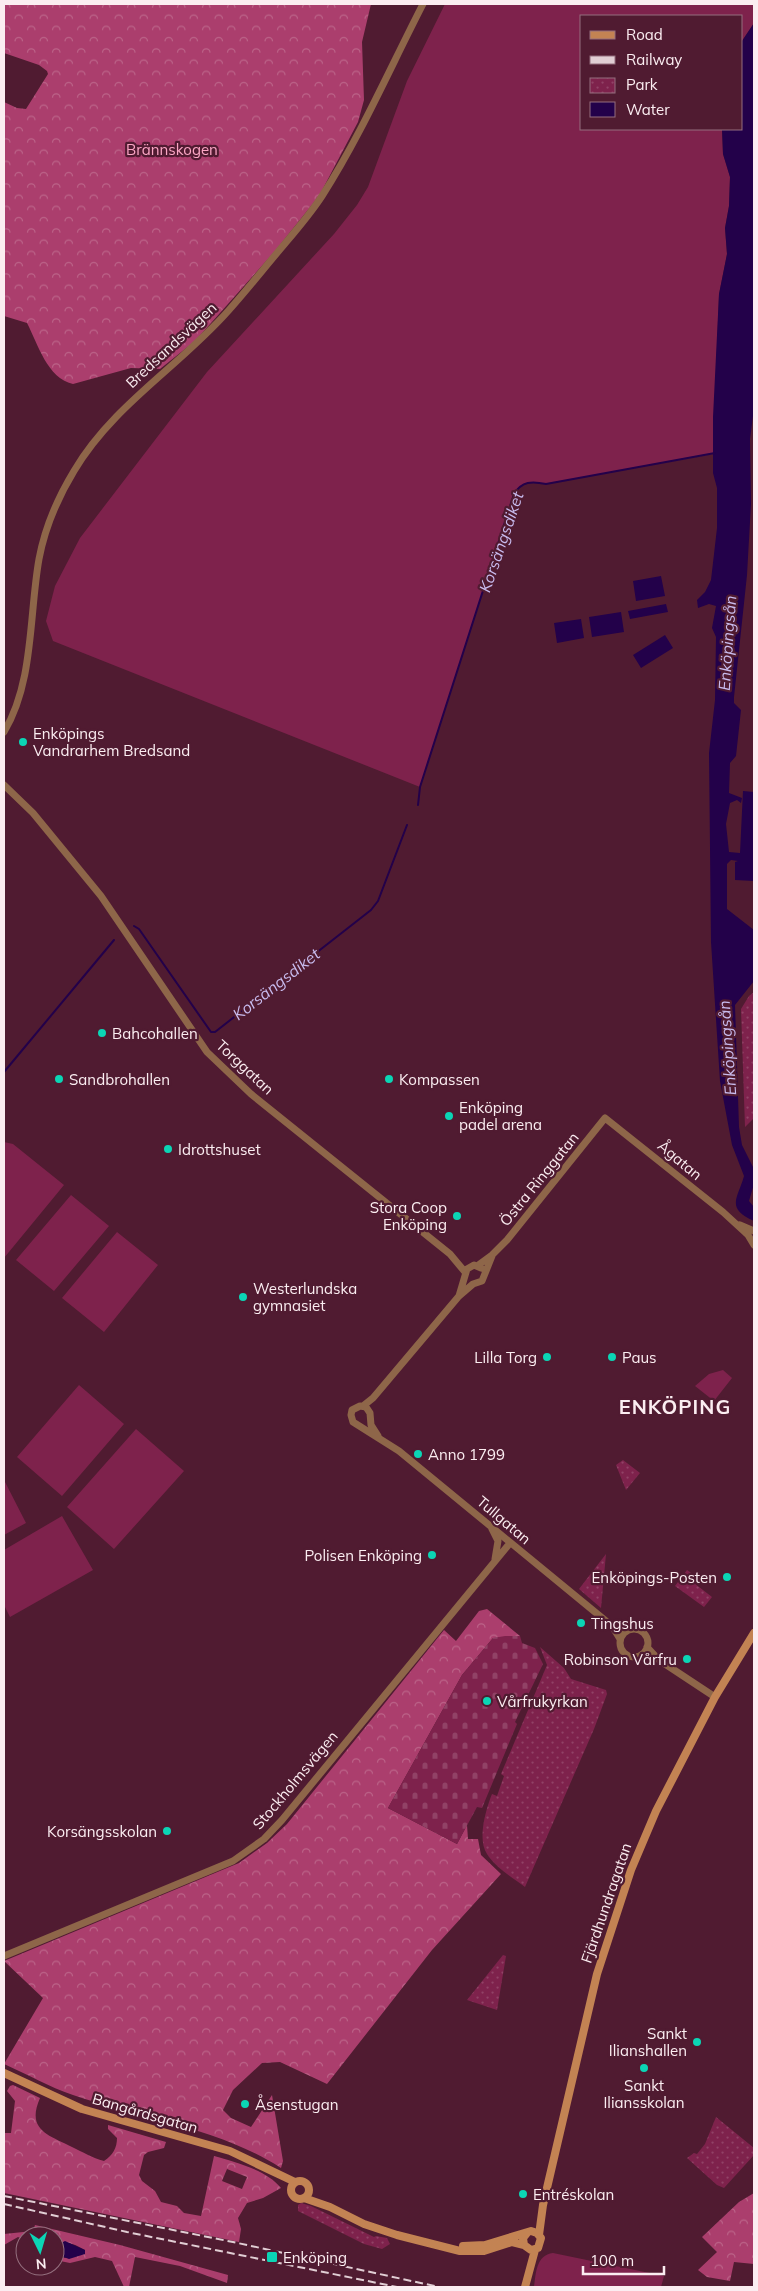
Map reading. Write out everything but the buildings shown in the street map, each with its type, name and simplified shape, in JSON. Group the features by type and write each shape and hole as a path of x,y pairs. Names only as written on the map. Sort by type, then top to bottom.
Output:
{"main road":[{"name":"Fjärdhundragatan","path":"539,2235 543,2205 597,1974 632,1870 656,1811 714,1697 754,1633"},
{"name":"Bangårdsgatan","path":"6,2075 82,2109 230,2151 293,2185"},
{"path":"306,2194 306,2183 301,2181 293,2185 291,2192 295,2197 306,2194 364,2224 397,2235 460,2251 474,2252 493,2249 512,2242 535,2250"},
{"name":"Fjärdhundragatan","path":"529,2232 543,2205"},
{"path":"450,2248 485,2245 529,2232 539,2235 541,2242 535,2250 525,2287"},
{"path":"528,2274 523,2238 529,2232"}],"street":[{"name":"Bredsandsvägen","path":"4,732 16,707 26,662 43,540 50,517 74,470 104,428 146,387 198,342 229,310 304,222 338,170 423,4"},
{"name":"Torggatan","path":"5,788 43,826 101,896 208,1052 251,1094 450,1254 475,1265"},
{"name":"Ågatan","path":"605,1118 753,1236"},
{"name":"Östra Ringgatan","path":"475,1265 492,1255 507,1240 605,1118"},
{"name":"Torggatan","path":"450,1254 465,1275"},
{"name":"Östra Ringgatan","path":"484,1273 492,1255"},
{"path":"373,1398 370,1416 360,1425 353,1422 351,1415 356,1406 362,1406 373,1398 459,1296 473,1284 482,1281 484,1273 475,1265 468,1268 459,1296"},
{"path":"465,1275 468,1282 473,1284"},
{"path":"362,1406 370,1416"},
{"name":"Tullgatan","path":"370,1416 378,1436"},
{"name":"Tullgatan","path":"360,1425 378,1436 491,1526 612,1626 620,1638"},
{"path":"491,1526 498,1541 494,1562"},
{"name":"Stockholmsvägen","path":"4,1956 233,1861 264,1839 307,1791 359,1724 510,1543"},
{"name":"Tullgatan","path":"612,1626 628,1630"},
{"path":"641,1656 648,1647 648,1639 642,1631 637,1629 628,1630 620,1638 620,1647 626,1655 659,1660"},
{"path":"648,1647 659,1660 714,1697"}],"green space":[{"name":"Brännskogen","path":"4,4 371,4 362,42 364,100 358,122 319,196 275,251 195,341 160,369 131,368 73,384 64,381 56,375 44,359 27,323 4,316 4,102 17,108 26,109 48,74 39,65 4,53"},
{"path":"445,4 754,4 754,23 743,40 743,15 580,15 580,130 722,130 723,154 730,177 729,206 725,228 727,254 719,294 713,454 546,484 528,483 517,490 514,494 420,787 53,641 46,621 55,586 80,538 207,372 334,234 357,205 368,187 407,81"},
{"path":"754,992 754,1118 745,1127 741,1009 749,996"},
{"path":"4,1142 13,1144 64,1185 4,1258"},
{"path":"71,1195 109,1226 54,1291 16,1260"},
{"path":"117,1232 158,1265 104,1332 62,1298"},
{"path":"723,1370 732,1378 714,1401 695,1386 709,1374"},
{"path":"79,1385 124,1424 62,1496 17,1457"},
{"path":"136,1429 184,1471 114,1549 67,1507"},
{"path":"623,1460 640,1473 626,1490 616,1465"},
{"path":"4,1480 26,1523 4,1535"},
{"path":"62,1516 93,1570 10,1617 4,1605 4,1550"},
{"path":"606,1554 601,1608 579,1589"},
{"path":"687,1570 694,1575 690,1580 712,1597 704,1607 675,1586"},
{"path":"487,1609 520,1636 493,1638 462,1675 388,1808 457,1844 467,1825 468,1839 478,1839 481,1855 501,1874 432,1950 327,2084 280,2062 262,2063 233,2090 223,2110 231,2118 251,2127 272,2095 283,2161 281,2168 257,2154 232,2143 73,2095 4,2064 43,1998 4,1961 239,1863 267,1843 287,1824 444,1630 456,1641 479,1611"},
{"path":"520,1636 522,1643 535,1648 543,1664 515,1722 517,1724 482,1808 477,1807 457,1844 388,1808 462,1675 493,1638"},
{"path":"540,1647 564,1668 571,1679 606,1690 607,1694 594,1729 525,1887 495,1864 487,1854 484,1848 483,1832 485,1816 492,1794 497,1796 504,1776 501,1774 547,1665"},
{"path":"503,1955 506,1956 497,2010 467,2000"},
{"path":"13,2085 40,2098 36,2109 36,2117 42,2130 48,2135 100,2160 104,2161 107,2159 114,2151 116,2145 117,2138 108,2129 108,2125 166,2142 164,2148 148,2152 144,2155 139,2175 142,2181 155,2191 161,2202 177,2206 184,2213 201,2216 214,2156 241,2164 268,2176 281,2188 263,2198 247,2203 238,2218 241,2229 239,2242 4,2193 4,2133 11,2133 15,2101 7,2091","holes":["227,2169 247,2177 242,2189 222,2181"]},
{"path":"716,2117 754,2148 754,2155 724,2188 717,2185 687,2158 694,2153 697,2154 705,2144"},
{"path":"754,2193 754,2264 734,2262 730,2281 707,2277 698,2270 717,2252 702,2237 739,2202"},
{"path":"301,2203 311,2206 374,2237 387,2238 390,2244 382,2249 364,2244 298,2211 298,2205"},
{"path":"65,2232 228,2275 227,2283 180,2266 135,2257 129,2287 124,2287 112,2261 95,2257 70,2263 65,2262 65,2258 85,2250 65,2243"},
{"path":"15,2233 15,2239 4,2245 4,2234"},
{"path":"553,2253 664,2276 661,2287 534,2287 536,2271 540,2261 547,2254"}],"water":[{"name":"Enköpingsån","path":"754,23 754,408 750,439 751,504 747,575 734,697 734,703 741,710 736,756 730,763 729,793 742,798 741,803 737,800 730,803 726,824 729,852 740,853 743,791 754,792 754,881 735,880 735,862 738,861 731,860 727,864 727,909 754,930 754,981 735,1005 739,1127 742,1145 754,1169 754,1184 749,1201 754,1207 754,1221 739,1212 737,1207 737,1196 744,1176 732,1145 720,1081 711,942 709,753 715,700 716,637 712,628 716,606 709,604 698,608 697,600 705,592 711,580 717,528 717,488 713,473 713,417 719,294 727,254 725,228 729,206 730,177 723,154 722,130 743,130 743,40"},
{"path":"661,576 665,596 636,601 633,581"},
{"path":"666,604 668,612 630,619 628,611"},
{"path":"621,612 624,632 592,637 589,617"},
{"path":"581,619 584,638 557,643 554,623"},
{"path":"665,635 673,648 641,668 633,655"},
{"path":"65,2241 85,2250 85,2254 69,2259 65,2258"}],"waterway":[{"name":"Korsängsdiket","path":"418,805 420,787 514,494 517,490 528,483 546,484 715,453"},
{"name":"Korsängsdiket","path":"134,926 139,929 211,1032 215,1032 371,910 378,901 407,825"},
{"name":"Korsängsdiket","path":"4,1072 114,940"}],"railway":[{"path":"4,2196 233,2242 439,2287"},
{"path":"4,2204 127,2232 397,2287"}],"place":[{"name":"Enköpings Vandrarhem Bredsand","path":"23,742"},
{"name":"Bahcohallen","path":"102,1033"},
{"name":"Sandbrohallen","path":"59,1079"},
{"name":"Kompassen","path":"389,1079"},
{"name":"Enköping padel arena","path":"449,1116"},
{"name":"Idrottshuset","path":"168,1149"},
{"name":"Stora Coop Enköping","path":"457,1216"},
{"name":"Westerlundska gymnasiet","path":"243,1297"},
{"name":"Lilla Torg","path":"547,1357"},
{"name":"Paus","path":"612,1357"},
{"name":"Anno 1799","path":"418,1454"},
{"name":"Polisen Enköping","path":"432,1555"},
{"name":"Enköpings-Posten","path":"727,1577"},
{"name":"Tingshus","path":"581,1623"},
{"name":"Robinson Vårfru","path":"687,1659"},
{"name":"Vårfrukyrkan","path":"487,1701"},
{"name":"Korsängsskolan","path":"167,1831"},
{"name":"Sankt Ilianshallen","path":"697,2042"},
{"name":"Sankt Iliansskolan","path":"644,2068"},
{"name":"Åsenstugan","path":"245,2104"},
{"name":"Entréskolan","path":"523,2194"},
{"name":"Enköping","path":"272,2257"}],"district":[{"name":"ENKÖPING","path":"675,1406"}]}
